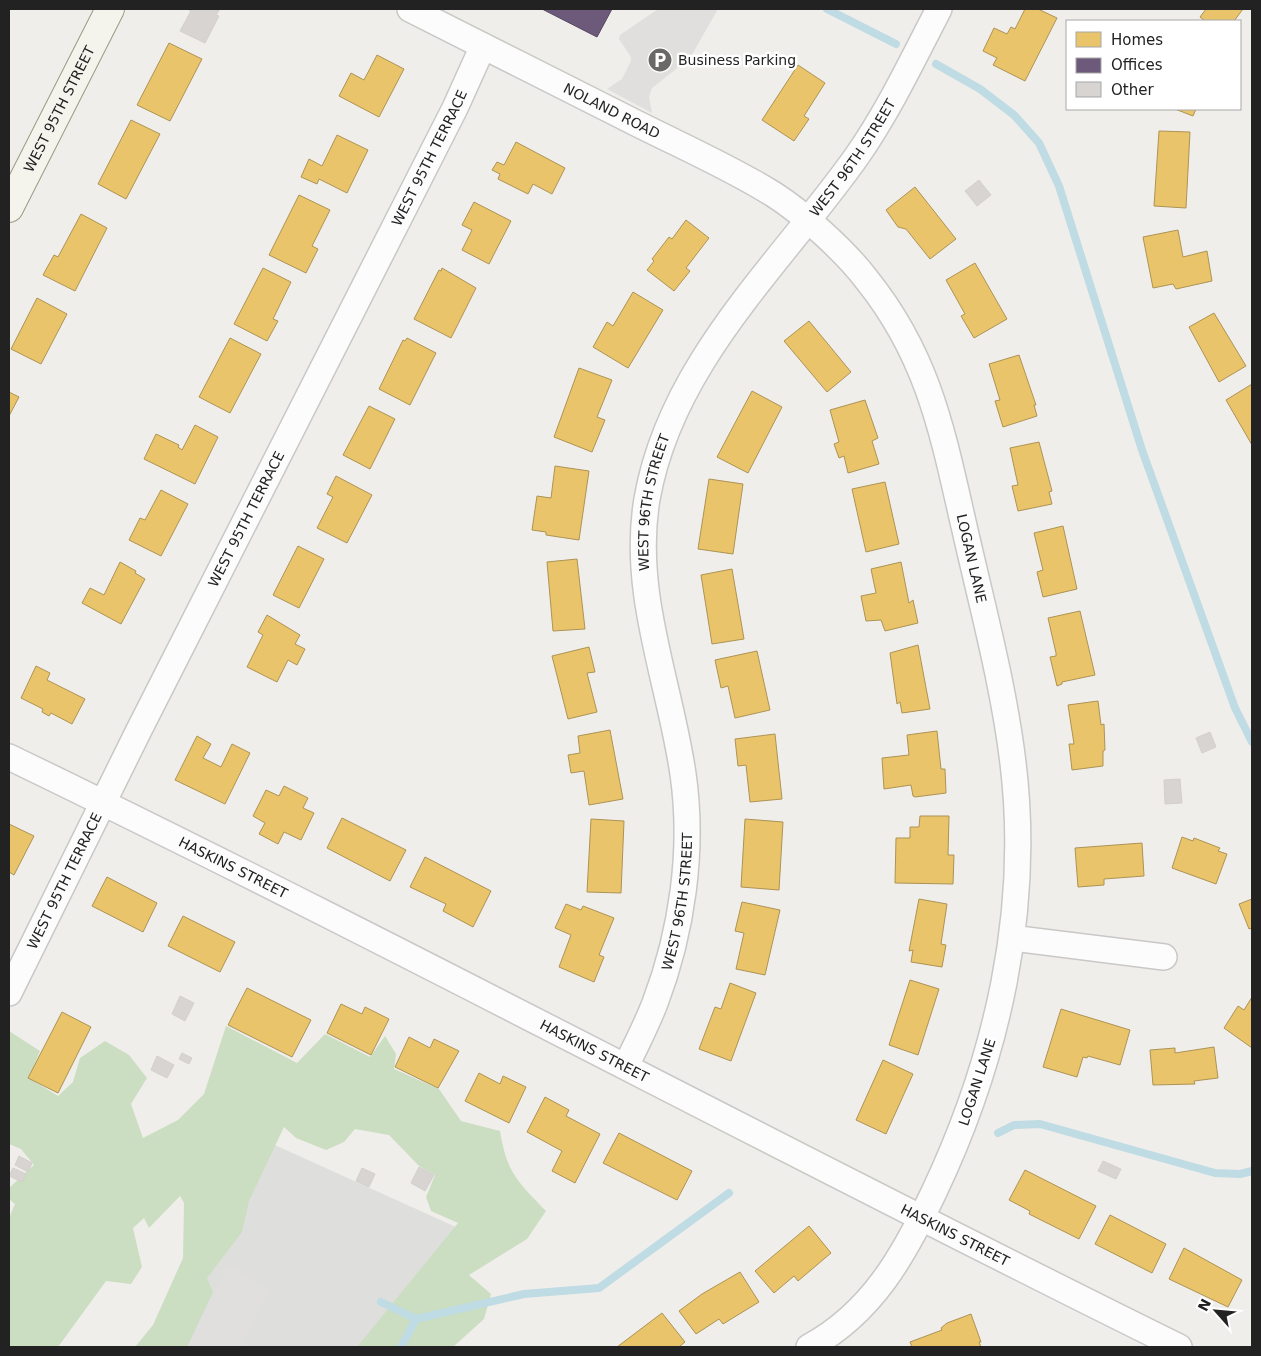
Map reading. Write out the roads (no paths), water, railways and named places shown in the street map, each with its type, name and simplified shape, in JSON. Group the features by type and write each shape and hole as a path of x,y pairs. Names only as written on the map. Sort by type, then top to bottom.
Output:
{"main road":[{"name":"WEST 95TH STREET","path":"9,208 110,9"}],"street":[{"name":"NOLAND ROAD","path":"410,9 775,195 807,222"},
{"name":"WEST 96TH STREET","path":"626,1066 654,1004 667,967 682,899 687,835 683,776 644,585 643,530 653,472 673,415 703,358 858,154 882,116 939,9"},
{"name":"WEST 95TH TERRACE","path":"9,993 103,802 449,120 483,46"},
{"name":"LOGAN LANE","path":"807,222 838,248 866,278 898,323 927,382 942,431 996,667 1013,760 1017,810 1018,866 1012,938 996,1024 978,1086 953,1153 921,1218 879,1290 847,1322 808,1347"},
{"name":"HASKINS STREET","path":"9,757 103,802 1178,1347"},
{"path":"1012,938 1164,957"}],"waterway":[{"path":"827,9 896,44"},
{"path":"936,64 980,89 1014,115 1039,143 1059,186 1142,450 1235,708 1252,742"},
{"path":"998,1133 1014,1125 1040,1124 1215,1173 1240,1174 1252,1171"},
{"path":"401,1347 416,1319 524,1294 599,1288 729,1193"},
{"path":"381,1302 416,1319"}],"place":[{"name":"Business Parking","path":"660,60"}]}
